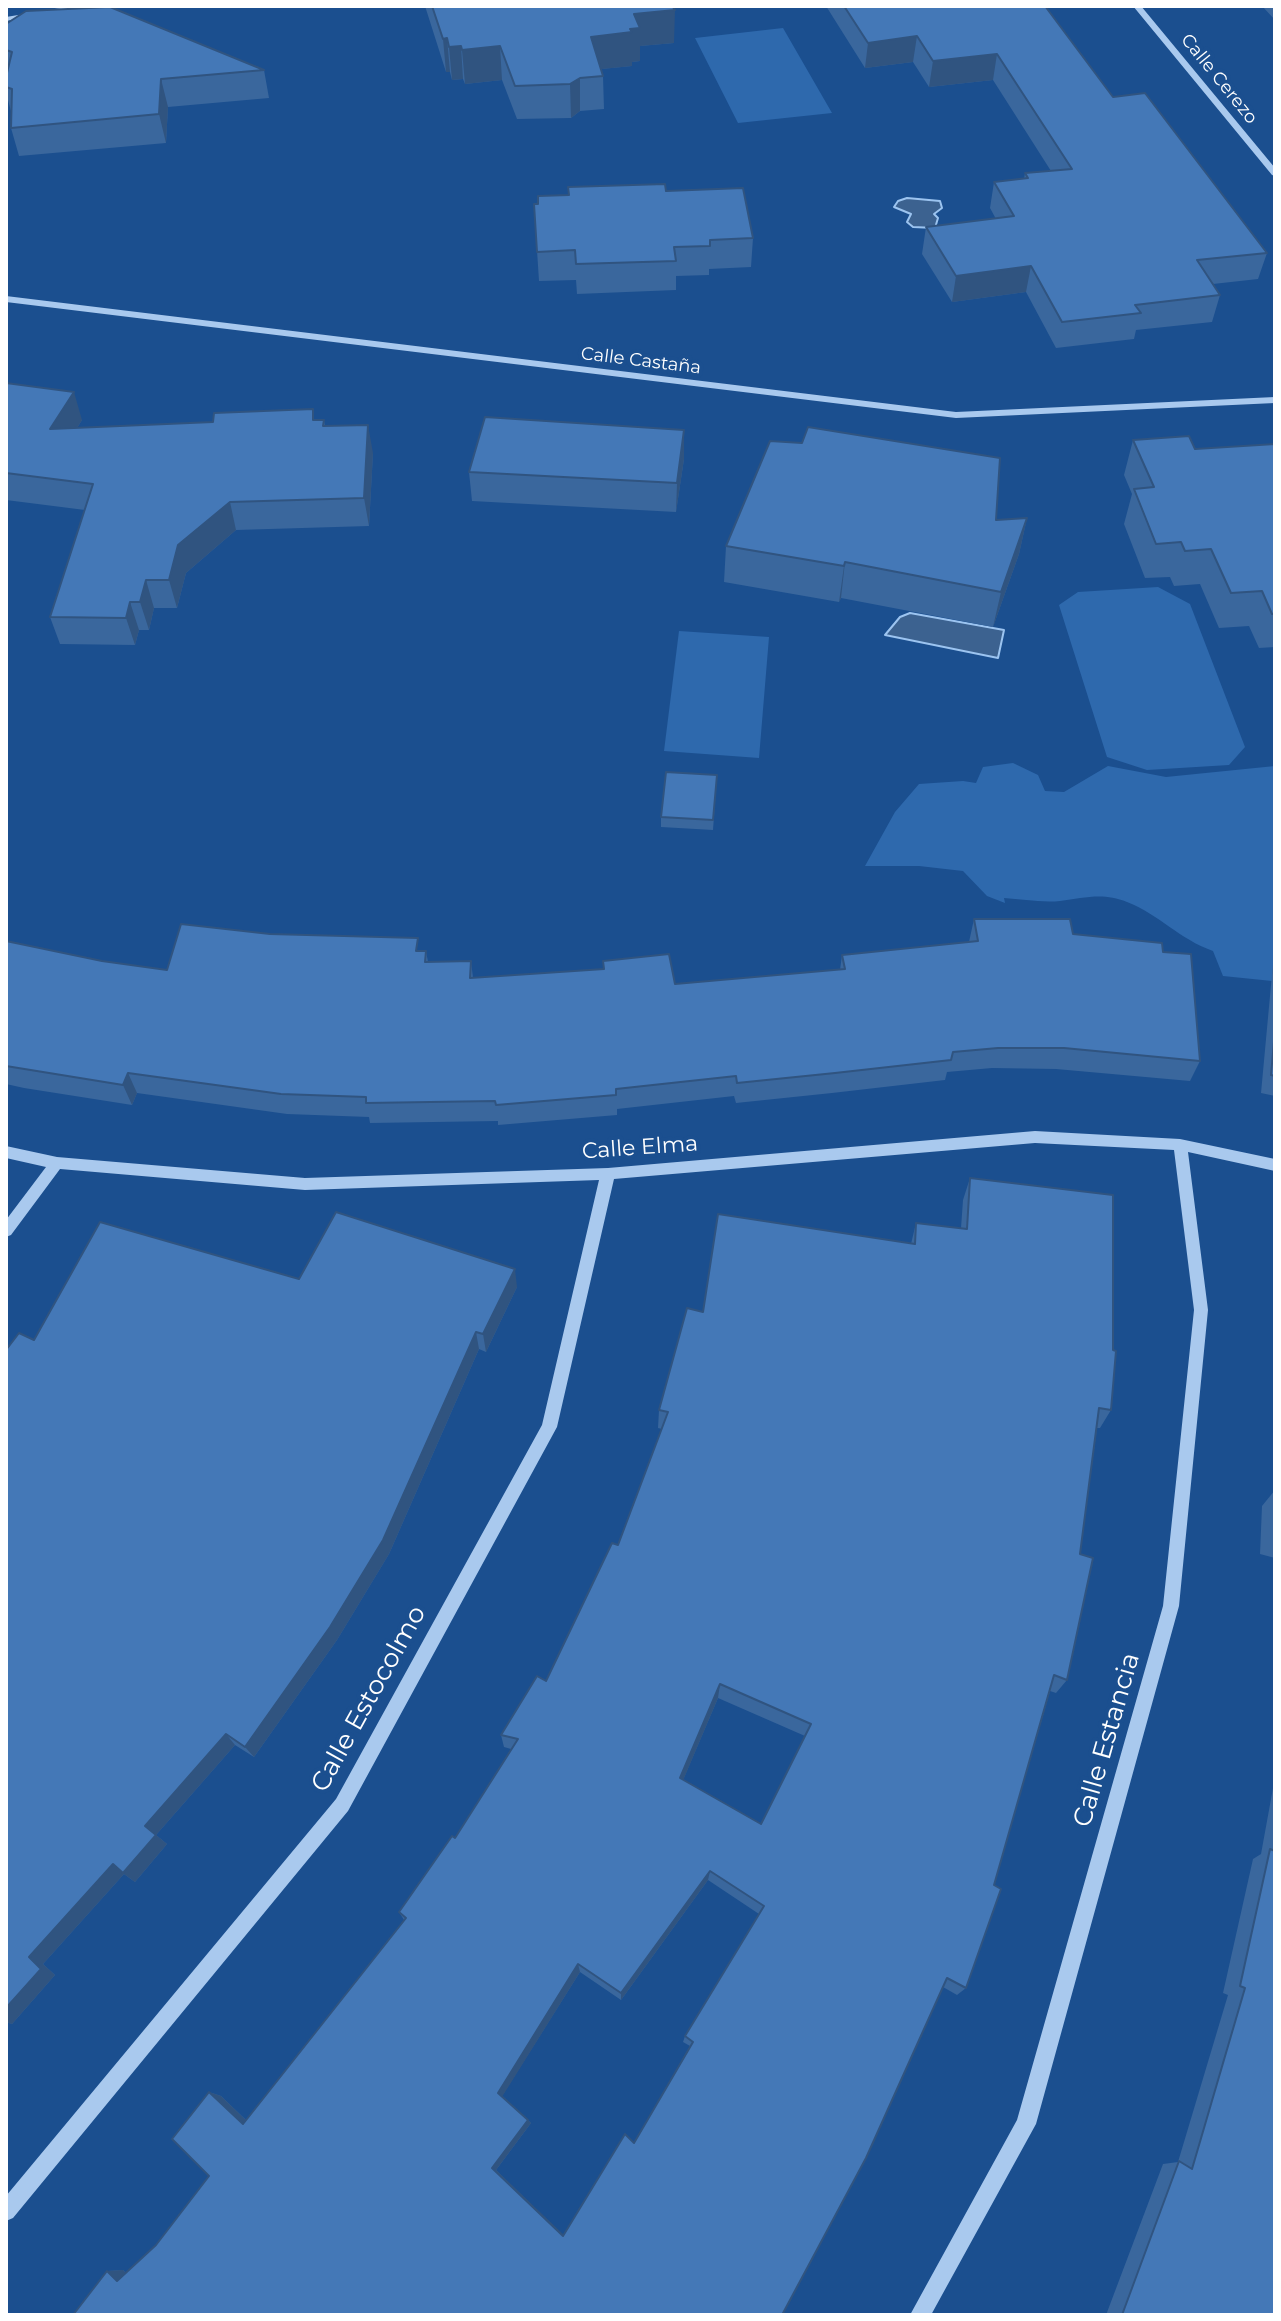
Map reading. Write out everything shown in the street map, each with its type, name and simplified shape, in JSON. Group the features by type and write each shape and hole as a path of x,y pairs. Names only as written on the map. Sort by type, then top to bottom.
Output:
{"street":[{"path":"6,19 87,6"},
{"name":"Calle Cerezo","path":"1137,6 1275,173"},
{"name":"Calle Castaña","path":"6,299 956,415 1275,400"},
{"name":"Calle Elma","path":"6,1152 57,1163 305,1184 608,1174 1035,1137 1180,1145 1275,1165"},
{"name":"Calle Estancia","path":"920,2315 1026,2124 1171,1606 1201,1310 1180,1145"},
{"path":"6,1231 57,1163"},
{"name":"Calle Estocolmo","path":"6,2211 342,1805 549,1427 608,1174"}],"shaded area":[{"path":"783,28 832,113 738,123 695,38"},
{"path":"907,198 940,201 942,208 934,214 938,218 935,228 913,227 907,222 911,214 894,207 898,201"},
{"path":"1158,587 1190,604 1245,747 1229,765 1147,770 1107,757 1059,605 1078,592"},
{"path":"910,613 1004,630 998,658 885,635 900,617"},
{"path":"679,631 769,637 759,758 664,751"},
{"path":"1013,763 1038,775 1045,791 1064,792 1108,766 1166,777 1275,766 1275,942 1272,981 1223,976 1213,951 1190,940 1150,913 1118,899 1094,897 1046,902 1004,898 1005,903 987,896 963,871 919,866 865,866 895,812 919,784 976,783 983,767"}],"building":[{"path":"432,6 672,6 675,10 634,14 640,28 630,29 632,32 591,37 603,76 580,78 570,84 515,86 500,46 462,50 461,46 449,47 447,38 443,39"},
{"path":"844,6 1045,6 1113,97 1145,93 1267,253 1197,260 1220,295 1135,305 1141,313 1062,322 1031,266 956,276 926,227 1014,216 994,182 1028,178 1025,173 1072,169 997,54 933,61 917,36 868,43"},
{"path":"110,7 264,70 161,79 159,114 11,128 12,89 6,87 6,77 12,52 6,50 6,24 26,11"},
{"path":"665,184 666,191 743,188 753,238 710,240 710,246 674,247 676,261 576,264 575,250 537,252 534,204 538,204 538,196 569,195 568,187"},
{"path":"6,383 74,392 50,429 213,422 214,413 313,409 313,420 324,420 323,426 368,425 364,498 230,502 178,545 169,580 146,580 140,602 130,602 126,618 50,617 93,484 6,473"},
{"path":"485,417 684,430 677,483 469,472"},
{"path":"808,427 1000,458 996,520 1027,518 1001,592 845,562 844,566 726,546 770,441 802,443"},
{"path":"1189,436 1195,449 1275,444 1275,614 1272,614 1262,591 1231,593 1211,549 1185,551 1181,542 1156,544 1134,489 1154,487 1133,440"},
{"path":"666,772 717,775 713,820 661,817"},
{"path":"974,919 1070,919 1073,934 1162,943 1163,952 1191,954 1200,1061 1064,1048 998,1048 953,1052 951,1060 737,1083 736,1076 616,1089 616,1095 496,1105 495,1101 366,1103 366,1097 281,1094 128,1073 123,1085 6,1066 6,941 102,961 167,970 181,924 270,934 418,938 416,951 426,951 425,962 471,961 470,978 604,969 603,961 669,954 675,984 845,969 842,955 978,941"},
{"path":"1275,1030 1275,1076 1271,1075"},
{"path":"970,1178 1113,1195 1113,1350 1116,1351 1111,1410 1099,1408 1080,1554 1093,1558 1067,1680 1054,1675 994,1885 1001,1889 966,1988 947,1978 866,2158 782,2315 73,2315 107,2271 117,2281 156,2245 209,2176 172,2139 209,2092 243,2124 406,1918 399,1912 452,1836 455,1838 518,1739 501,1735 537,1676 546,1681 612,1543 618,1545 668,1412 659,1410 687,1308 703,1312 718,1214 915,1244 916,1223 967,1229","holes":["720,1684 811,1724 761,1824 680,1778","710,1871 764,1906 685,2036 693,2042 634,2143 625,2134 563,2236 492,2168 528,2120 498,2093 578,1964 621,1993"]},
{"path":"336,1212 515,1269 483,1334 476,1332 383,1540 330,1627 245,1747 226,1734 145,1826 156,1835 123,1873 113,1864 29,1957 41,1969 6,2008 6,1350 19,1333 34,1340 100,1222 299,1279"},
{"path":"1270,1849 1275,1851 1275,2315 1122,2315 1179,2161 1192,2169 1245,1988 1240,1986"}]}
